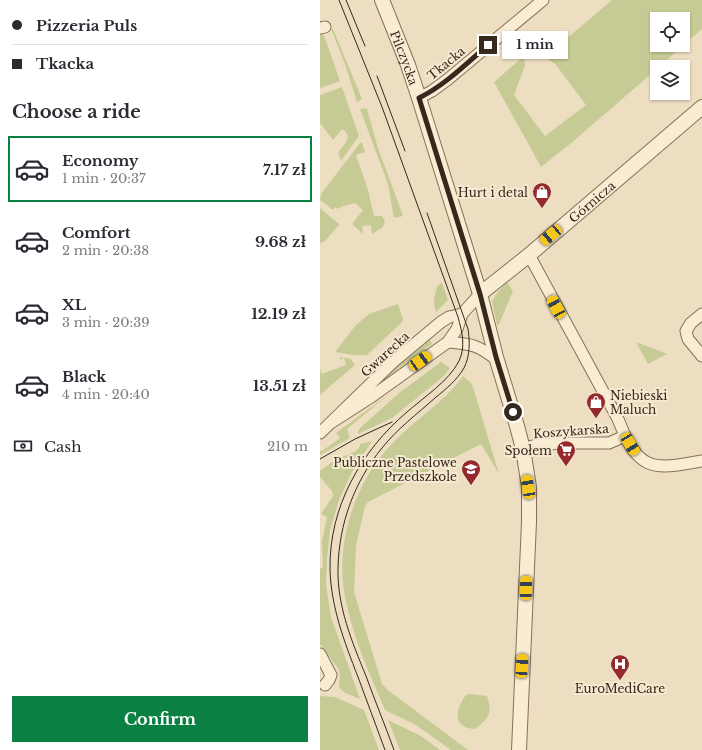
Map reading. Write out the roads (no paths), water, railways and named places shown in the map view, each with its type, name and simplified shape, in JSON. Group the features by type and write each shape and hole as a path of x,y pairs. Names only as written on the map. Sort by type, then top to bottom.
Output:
{"street":[{"name":"Pilczycka","path":"382,0 408,64 419,98 480,294 497,360 518,426 523,449 528,487 529,522 518,750"},
{"name":"Tkacka","path":"419,98 447,80 543,0"},
{"name":"Górnicza","path":"480,294 702,107"},
{"path":"528,255 618,419 625,436"},
{"name":"Gwarecka","path":"332,422 371,397 448,342 457,329 462,314 480,294"},
{"name":"Gwarecka","path":"320,433 393,362 449,317 462,314"},
{"path":"702,314 691,323 686,331 688,339 702,356"},
{"path":"448,342 469,343 485,351 497,360"},
{"name":"Koszykarska","path":"523,449 536,445 561,443 609,443 625,436 634,452 646,463 652,465 666,467 702,461"},
{"path":"320,654 331,675 325,686"}],"tram line":[{"path":"339,0 382,107 458,317 463,339 461,355 455,368 443,382 390,427 362,462 342,502 335,524 331,546 330,569 333,597 339,624 385,750"},
{"path":"346,0 365,46"},
{"path":"377,76 405,151"},
{"path":"394,750 346,624 340,596 338,568 341,535 345,520 350,504 363,475 372,461 394,434 455,380 464,368 467,359 469,344 468,329 427,213"},
{"path":"320,459 355,439 392,422"}],"place":[{"name":"Hurt i detal","path":"542,209"},
{"name":"Niebieski Maluch","path":"596,419"},
{"name":"Społem","path":"566,467"},
{"name":"Publiczne Pastelowe Przedszkole","path":"471,486"},
{"name":"EuroMediCare","path":"620,681"}]}
